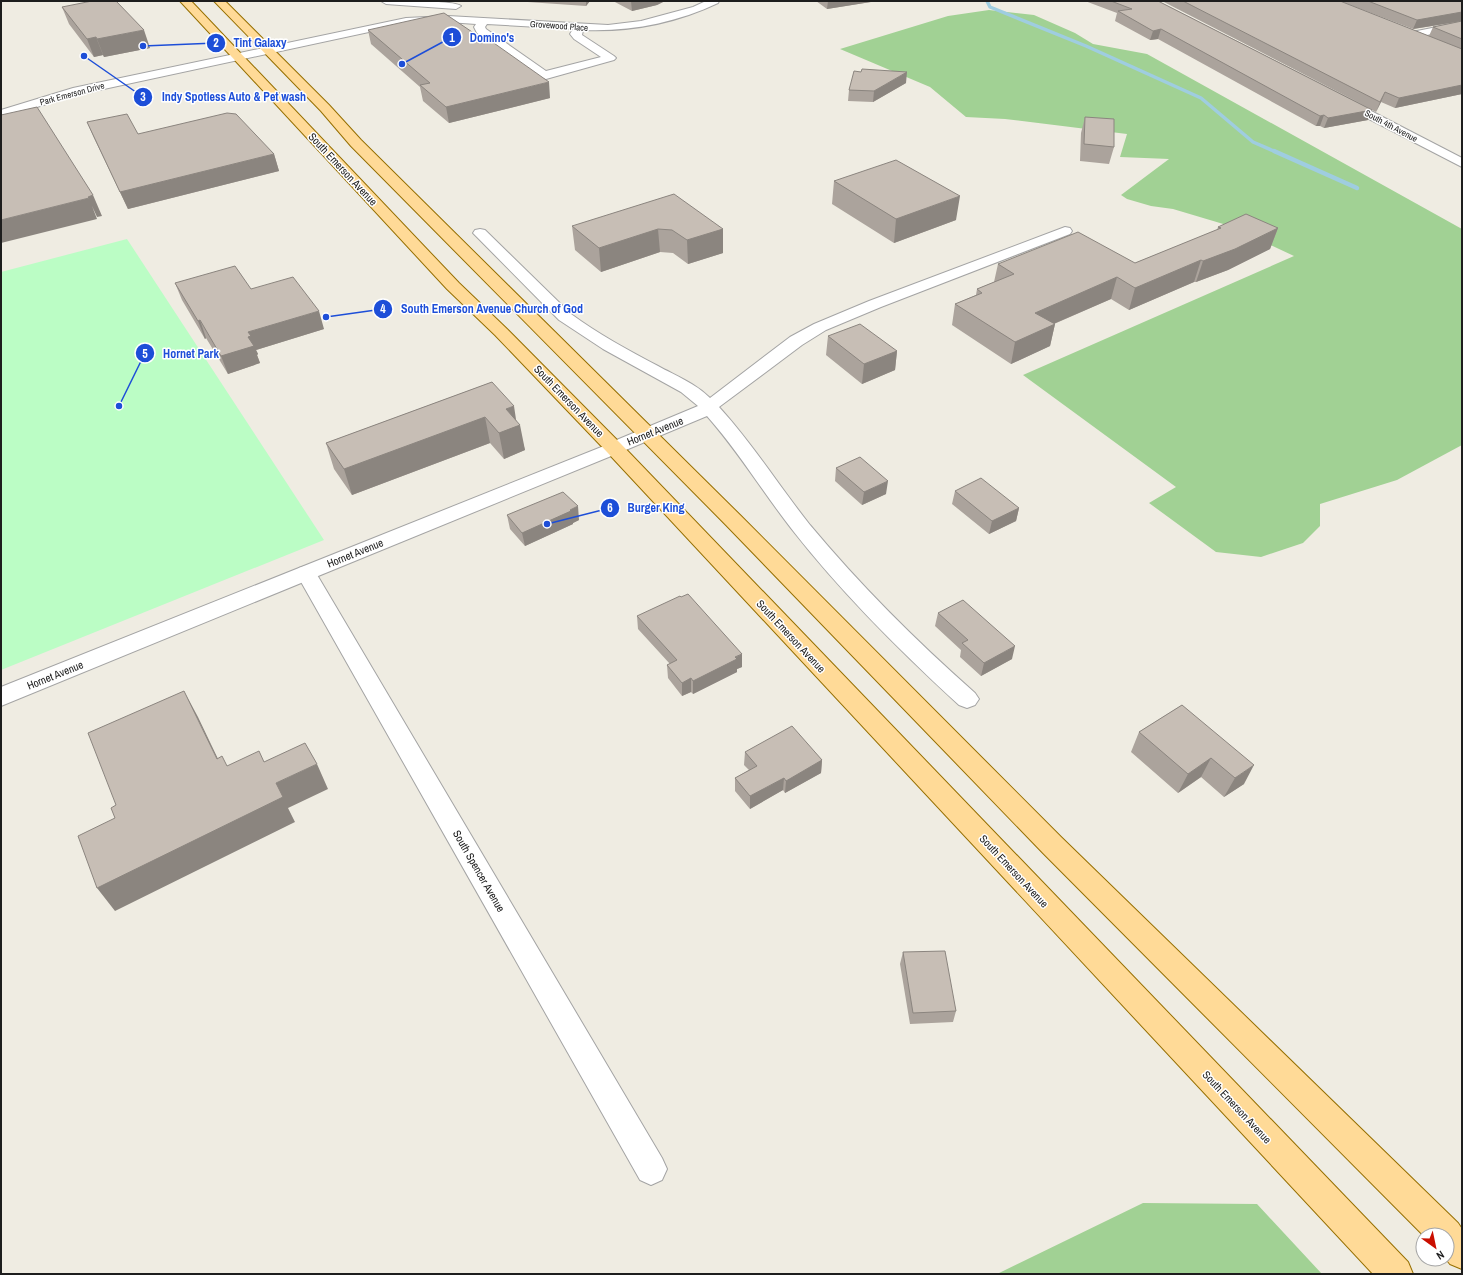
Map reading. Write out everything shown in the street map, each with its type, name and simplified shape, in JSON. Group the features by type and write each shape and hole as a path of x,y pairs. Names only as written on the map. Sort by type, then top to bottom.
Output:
{"main road":[{"name":"South Emerson Avenue","path":"185,1 453,286 501,332 614,448 1396,1274"},
{"path":"219,1 325,108 356,143 1058,850 1397,1185 1437,1227"}],"street":[{"path":"386,1 463,6 448,19"},
{"name":"Grovewood Place","path":"237,57 406,21 448,19 579,28 608,28 641,24 688,12 714,1"},
{"path":"484,21 479,27 480,31 540,73 546,74 610,58 578,37 576,34 579,28"},
{"path":"1429,42 1407,33 1462,25"},
{"name":"Park Emerson Drive","path":"1,114 73,92 237,57"},
{"name":"South 4th Avenue","path":"1334,96 1462,163"},
{"name":"Hornet Avenue","path":"1,697 687,418 708,407 729,393 796,341 820,327 875,304 1065,231"},
{"path":"480,233 564,317 610,348 689,390 708,407 734,434 813,542 889,626 967,699"},
{"name":"South Spencer Avenue","path":"306,573 652,1170"}],"green space":[{"path":"989,10 1034,15 1075,33 1093,44 1147,54 1462,229 1462,445 1397,480 1320,504 1320,526 1303,543 1261,557 1216,552 1149,503 1176,487 1023,375 1294,256 1230,226 1173,209 1151,206 1127,199 1121,195 1169,159 1120,157 1127,134 1005,119 966,117 930,87 840,49 948,16"},
{"path":"127,239 324,540 1,670 1,272"},
{"path":"1143,1203 1257,1204 1322,1274 997,1274"}],"building":[{"path":"92,1 116,1 144,30 97,39 96,37 87,39 62,7"},
{"path":"1111,1 1158,1 1372,110 1328,118 1324,115 1320,116 1161,29 1153,31 1118,11 1132,9"},
{"path":"1183,1 1340,1 1462,49 1462,85 1399,98 1385,92 1380,102"},
{"path":"1368,1 1462,1 1462,12 1417,20"},
{"path":"444,13 487,42 491,41 549,82 446,107 420,85 430,83 368,30"},
{"path":"1462,21 1462,39 1433,27"},
{"path":"862,69 907,72 874,91 849,90 854,71 861,72"},
{"path":"37,107 93,195 88,197 89,198 1,220 1,115"},
{"path":"227,113 236,114 274,154 120,192 87,122 127,114 138,134"},
{"path":"1085,117 1114,119 1114,147 1084,144"},
{"path":"896,160 960,196 896,219 834,181"},
{"path":"674,194 723,229 687,240 672,230 658,229 599,248 572,226"},
{"path":"1246,214 1278,228 1235,249 1203,261 1201,260 1135,288 1117,277 1035,313 1055,324 1015,342 955,304 982,293 977,289 1014,274 998,264 1078,232 1135,263 1221,228 1218,227"},
{"path":"235,266 251,289 293,277 319,311 248,332 251,336 248,337 254,346 221,356 200,320 198,321 175,283"},
{"path":"860,324 897,351 864,364 828,336"},
{"path":"492,382 514,406 506,409 520,425 499,433 485,417 344,469 326,443"},
{"path":"860,457 888,481 864,492 836,468"},
{"path":"981,478 1019,508 992,521 955,491"},
{"path":"563,492 578,506 570,510 571,511 522,533 507,515"},
{"path":"688,594 742,654 735,657 737,659 693,681 691,678 682,683 667,665 677,660 637,616 680,596 681,597"},
{"path":"963,600 1015,646 984,663 962,643 968,640 938,613"},
{"path":"184,691 217,759 222,756 227,766 259,751 264,762 305,743 317,764 276,783 283,797 97,888 78,836 115,818 111,808 116,805 88,733"},
{"path":"1182,705 1254,765 1235,778 1211,758 1188,774 1139,732"},
{"path":"792,726 822,760 786,781 784,778 750,796 735,778 757,766 745,752"},
{"path":"945,951 956,1011 913,1013 903,952"}],"waterway":[{"path":"987,1 990,7 1086,46 1201,98 1253,142 1276,152"},
{"path":"1274,151 1357,188"}],"place":[{"name":"Tint Galaxy","path":"143,46"},
{"name":"Indy Spotless Auto & Pet wash","path":"84,56"},
{"name":"Domino's","path":"402,64"},
{"name":"South Emerson Avenue Church of God","path":"326,317"},
{"name":"Hornet Park","path":"119,406"},
{"name":"Burger King","path":"547,524"}]}
